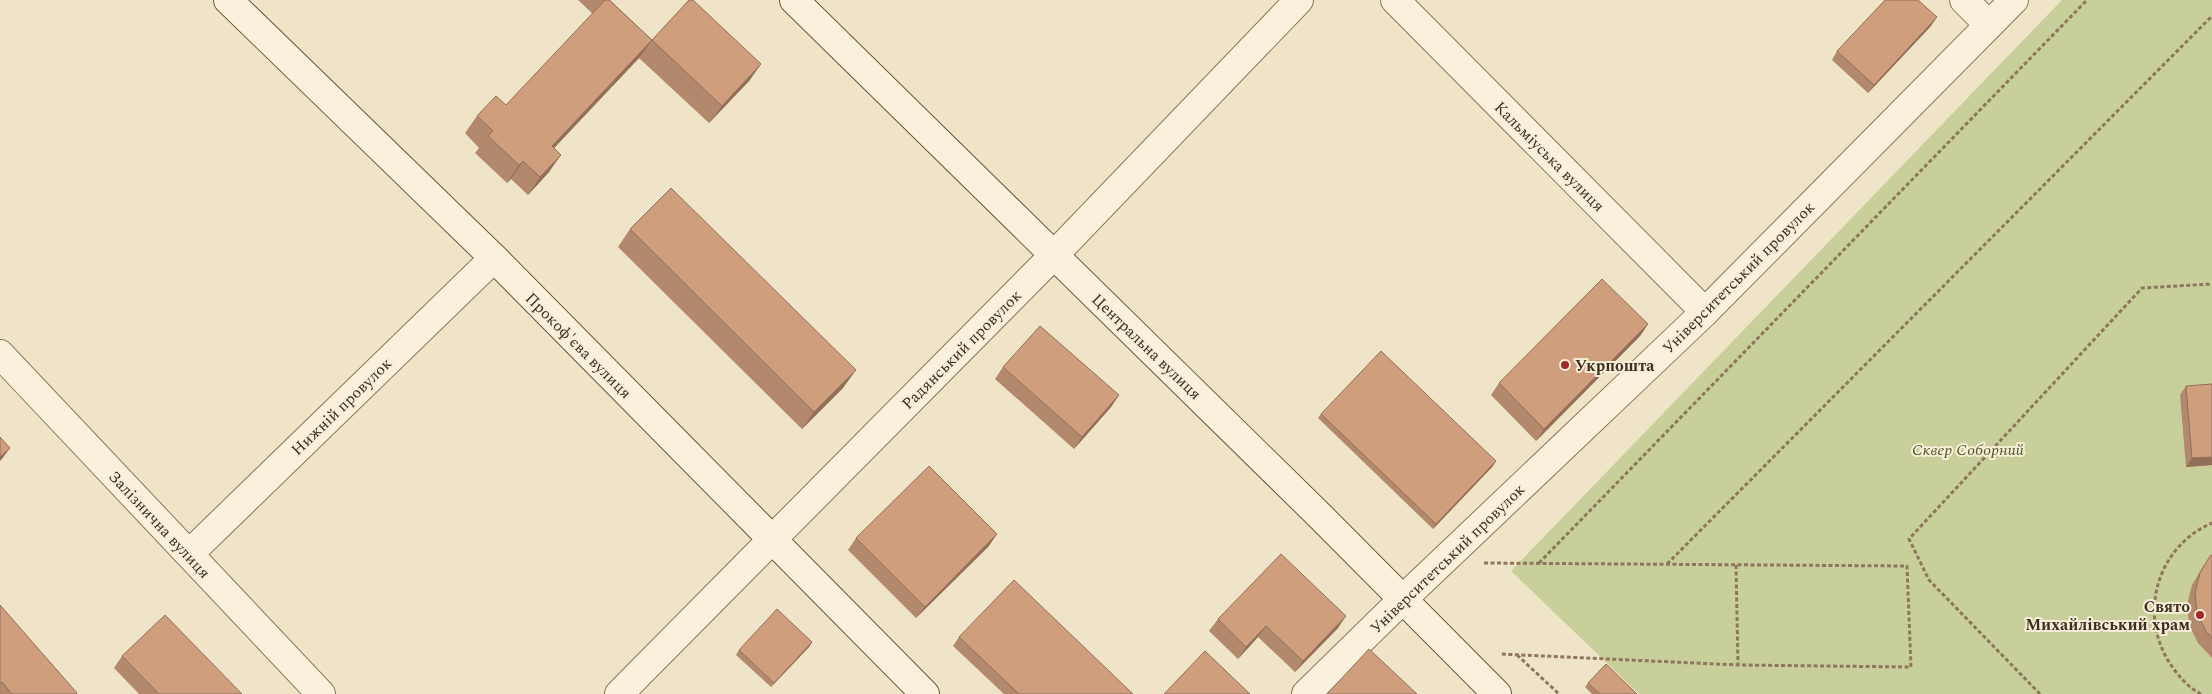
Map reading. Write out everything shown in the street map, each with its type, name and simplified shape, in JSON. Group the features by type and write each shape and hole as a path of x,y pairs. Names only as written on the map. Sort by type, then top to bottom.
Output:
{"street":[{"name":"Прокоф'єва вулиця","path":"228,0 494,258 925,694"},
{"name":"Центральна вулиця","path":"794,0 1321,516 1497,694"},
{"name":"Радянський провулок","path":"619,694 1054,255 1299,0"},
{"name":"Кальміуська вулиця","path":"1395,0 1705,312"},
{"path":"1964,0 1989,25"},
{"name":"Університетський провулок","path":"1306,694 1403,599 1705,312 2014,0"},
{"name":"Нижній провулок","path":"189,554 494,258"},
{"name":"Залізнична вулиця","path":"0,354 321,694"}],"path":[{"path":"1538,564 2087,0"},
{"path":"1666,564 2212,16"},
{"path":"2040,694 1930,580 1909,539 2142,288 2212,284"},
{"path":"2201,694 2177,675 2162,651 2154,624 2154,597 2162,570 2177,547 2198,529 2212,523"},
{"path":"1441,563 1907,566 1911,668 1738,665 1454,652"},
{"path":"1736,565 1738,665"},
{"path":"1517,655 1559,694"}],"green space":[{"name":"Сквер Соборний","path":"2062,0 2212,0 2212,694 1639,694 1511,571"}],"building":[{"path":"605,0 609,0 652,40 552,146 561,155 540,177 523,161 519,165 488,136 493,131 477,116 496,96 506,105"},
{"path":"689,0 693,0 761,64 722,106 652,40"},
{"path":"1885,0 1918,0 1937,17 1874,85 1837,51"},
{"path":"671,188 856,370 814,412 630,229"},
{"name":"Укрпошта","path":"1602,279 1648,324 1544,429 1499,383"},
{"path":"1040,326 1119,395 1082,437 1003,367"},
{"path":"1381,351 1496,461 1436,524 1321,414"},
{"path":"2212,384 2212,457 2192,458 2186,386"},
{"path":"0,437 10,448 0,457"},
{"path":"929,466 997,534 925,607 856,538"},
{"path":"1281,554 1346,616 1303,661 1266,626 1246,647 1218,619"},
{"path":"2212,555 2212,638 2206,631 2197,613 2195,593 2200,573"},
{"path":"1014,580 1133,694 1019,694 959,637"},
{"path":"0,605 76,694 12,694 2,682 0,684"},
{"path":"777,609 812,642 774,683 739,650"},
{"path":"165,615 242,694 159,694 122,656"},
{"path":"1369,649 1417,694 1327,694"},
{"path":"1205,651 1250,694 1164,694"},
{"path":"1606,664 1637,694 1600,694 1588,683"}],"place":[{"name":"Укрпошта","path":"1565,365"},
{"name":"Свято Михайлівський храм","path":"2200,615"}]}
